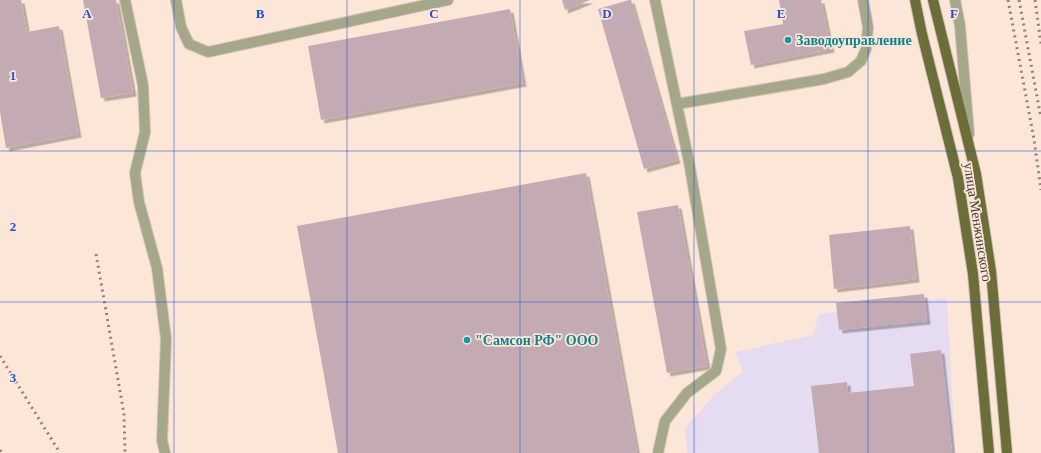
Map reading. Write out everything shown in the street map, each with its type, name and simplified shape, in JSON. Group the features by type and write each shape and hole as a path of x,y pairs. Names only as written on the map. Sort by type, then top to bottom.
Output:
{"main road":[{"name":"улица Менжинского","path":"915,0 959,185 973,274 989,453"},
{"name":"улица Менжинского","path":"933,0 976,174 991,271 1007,453"}],"lane":[{"path":"125,0 143,85 145,132 135,173 139,202 157,268 166,339 162,440 165,453"},
{"path":"176,0 181,27 189,44 208,52 448,0"},
{"path":"655,0 677,104 721,348 716,371 686,393 665,421 658,453"},
{"path":"677,104 824,79 848,72 861,61 866,49 868,27 863,0"},
{"path":"955,0 960,26 971,152"}],"shaded area":[{"path":"947,298 955,453 687,453 685,428 715,394 743,372 735,352 813,335 819,314"}],"building":[{"path":"0,0 21,0 27,32 59,26 78,134 6,148 0,112"},
{"path":"83,0 116,0 133,93 101,98"},
{"path":"562,0 590,0 565,10"},
{"path":"631,0 677,160 644,169 598,9"},
{"name":"Заводоуправление","path":"779,0 821,0 831,49 751,65 744,31 783,24"},
{"path":"510,9 523,83 321,120 308,46"},
{"name":"\"Самсон РФ\" ООО","path":"586,173 637,453 338,453 297,226"},
{"path":"678,205 707,366 667,373 637,212"},
{"path":"910,226 916,279 834,289 829,235"},
{"path":"924,294 927,321 839,330 836,303"},
{"path":"941,350 952,453 819,453 811,386 847,382 848,393 914,386 910,354"}],"railway":[{"path":"1008,0 1034,139 1041,190"},
{"path":"1019,0 1041,118"},
{"path":"1035,0 1041,44"},
{"path":"96,254 124,414 125,453"},
{"path":"0,356 60,453"}],"place":[{"name":"Заводоуправление","path":"788,40"},
{"name":"\"Самсон РФ\" ООО","path":"467,340"}]}
